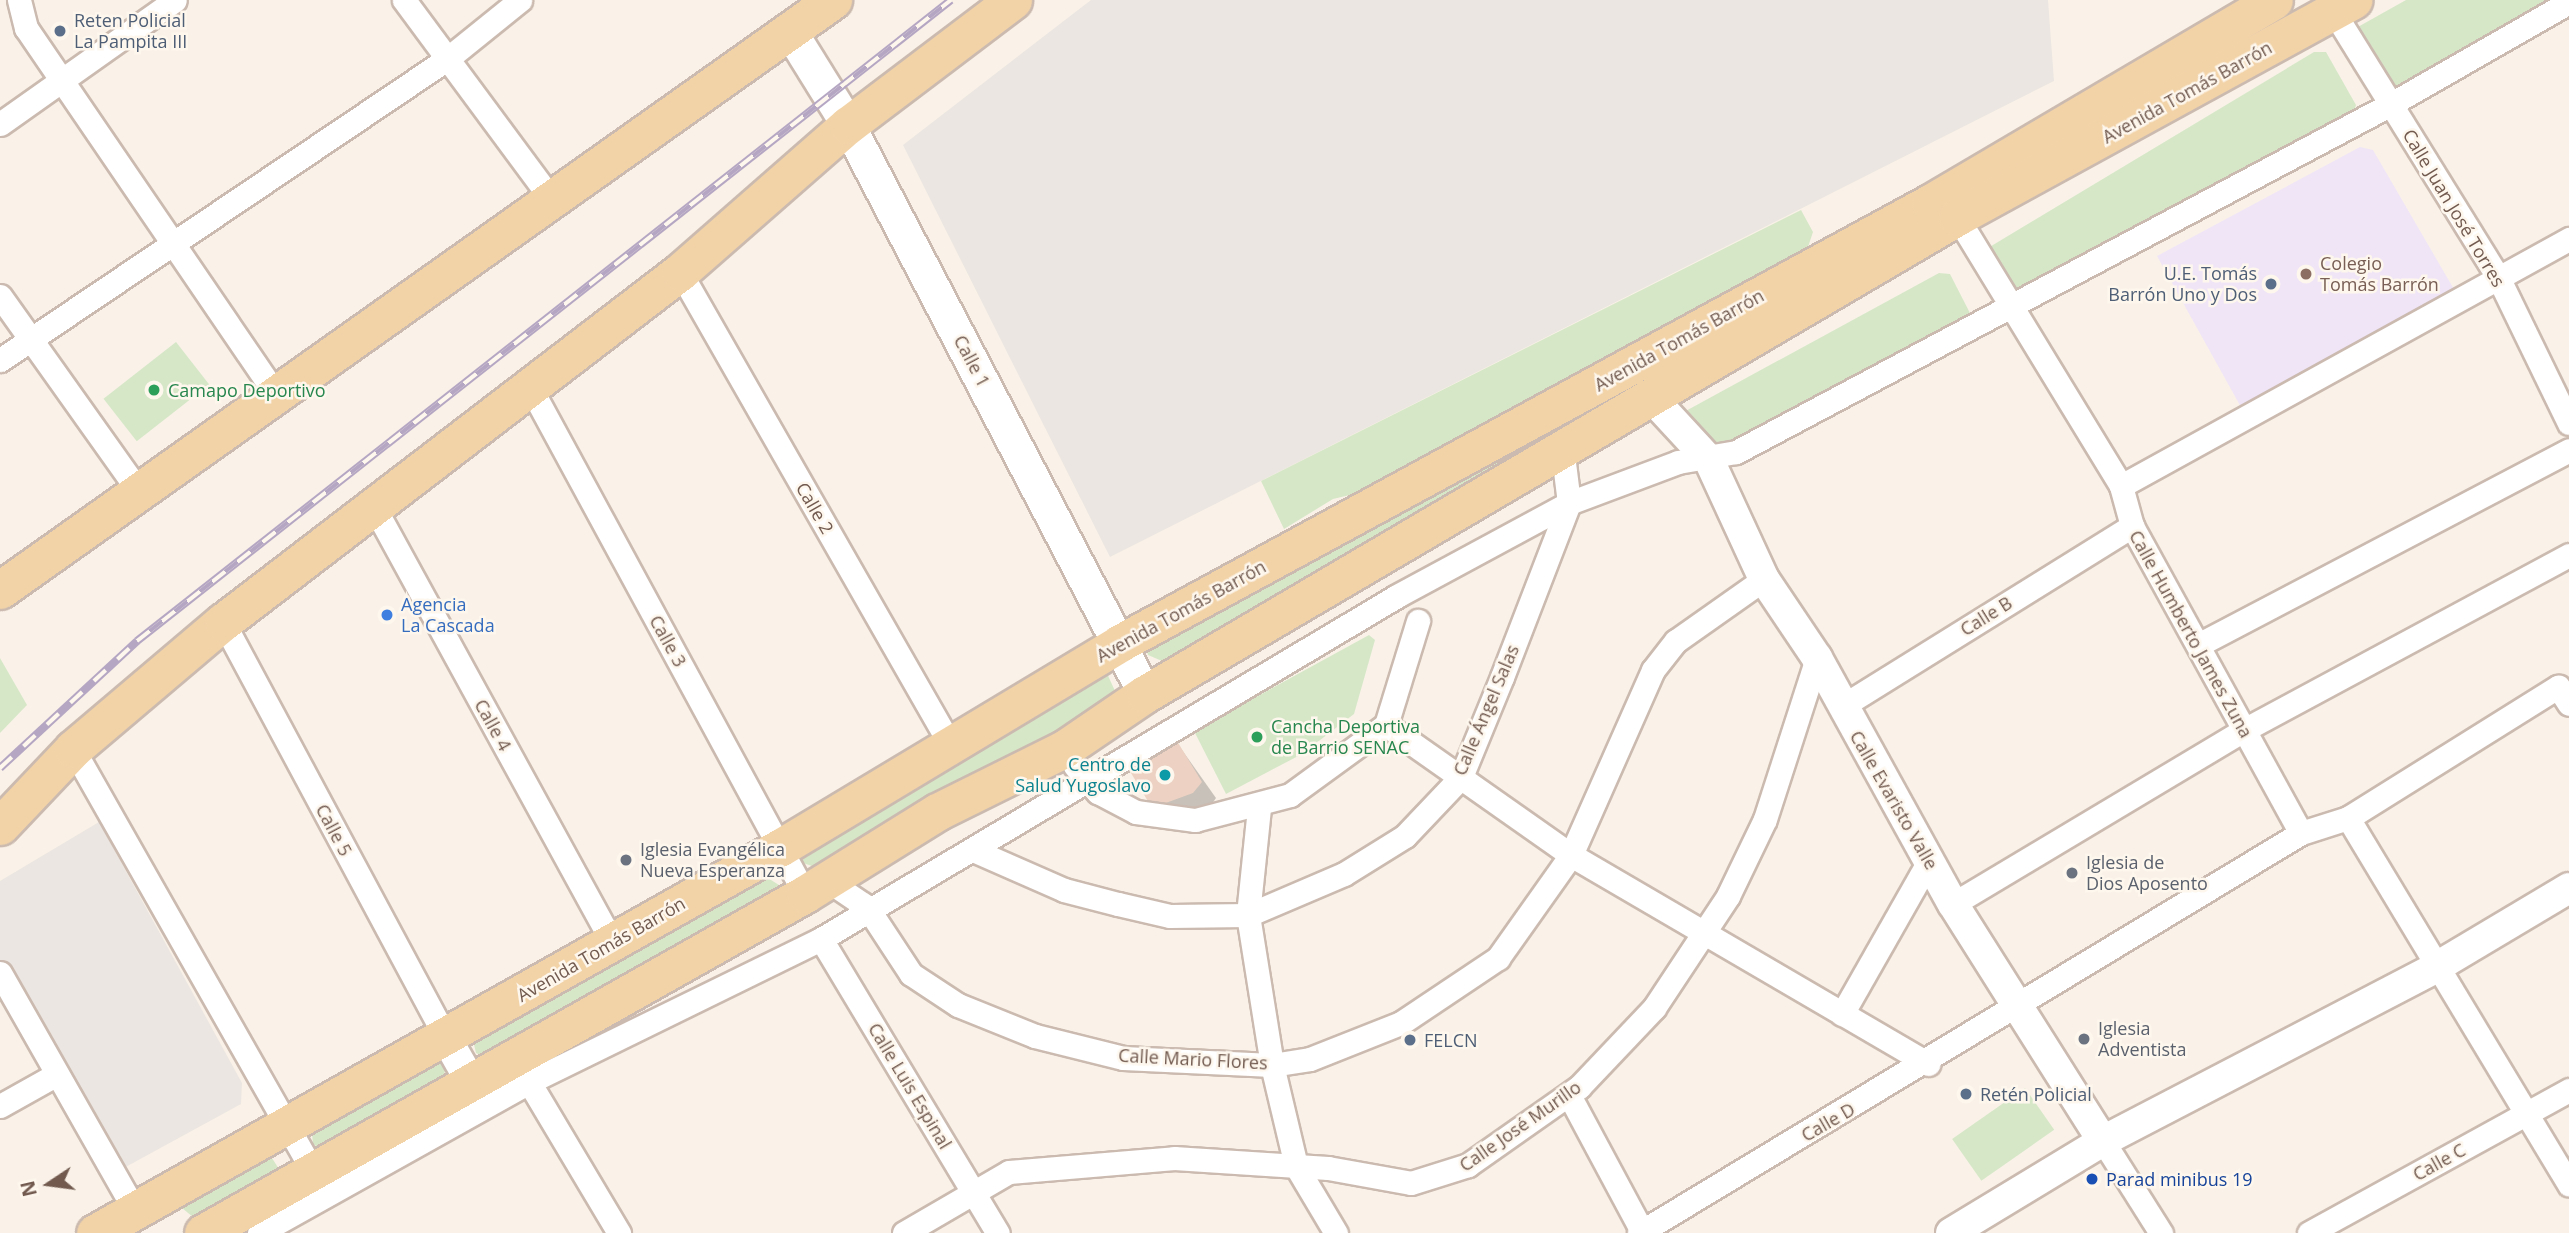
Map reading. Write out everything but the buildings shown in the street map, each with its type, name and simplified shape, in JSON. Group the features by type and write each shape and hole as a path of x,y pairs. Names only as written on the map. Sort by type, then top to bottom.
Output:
{"main road":[{"path":"0,826 73,749 223,622 680,272 848,125 1013,0"},
{"path":"2271,1 2288,37"},
{"name":"Avenida Tomás Barrón","path":"211,1231 312,1170 501,1077 937,812 1064,749 1145,694 1562,447 1640,381 1930,202 2271,1"},
{"name":"Avenida Tomás Barrón","path":"95,1233 143,1222 285,1124 446,1038 780,847 1120,643 1640,381 1957,217 2288,37 2337,4"},
{"path":"0,590 274,391 809,13"},
{"name":"Calle 1","path":"809,13 848,125 1145,694"}],"street":[{"path":"19,0 26,28 174,238 274,391"},
{"path":"0,124 63,84 175,0"},
{"path":"404,0 550,197"},
{"path":"0,360 174,238 447,59 520,0"},
{"path":"259,1233 501,1077 821,939 867,906 973,850 1084,779 1569,503 1678,463 1709,460 2015,306 2391,104 2569,2"},
{"name":"Calle Juan José Torres","path":"2337,4 2391,104 2499,279 2567,413"},
{"name":"Calle Humberto James Zuna","path":"1957,217 2015,306 2121,486 2132,526 2301,833"},
{"path":"2121,486 2569,239"},
{"name":"Calle 2","path":"680,272 950,744"},
{"path":"0,296 138,490"},
{"name":"Calle Evaristo Valle","path":"1640,381 1709,460 1765,579 1817,658 1841,707 1953,904 2015,1007 2161,1233"},
{"name":"Calle 3","path":"530,387 780,847 816,887"},
{"name":"Calle Ángel Salas","path":"973,850 1064,890 1118,904 1170,916 1248,915 1345,874 1405,836 1461,777 1569,503 1562,447"},
{"path":"2198,645 2569,450"},
{"name":"Calle 4","path":"373,508 612,942"},
{"name":"Calle B","path":"1841,707 2132,526"},
{"path":"1953,904 2244,730 2569,555"},
{"name":"Calle Mario Flores","path":"816,887 867,906 911,974 958,1005 1035,1036 1123,1058 1272,1065 1310,1059 1390,1027 1451,995 1498,958 1571,855 1653,670 1676,641 1765,579"},
{"path":"1064,749 1084,779 1136,812 1195,820 1259,808 1331,770 1385,725 1418,621"},
{"name":"Calle 5","path":"223,622 446,1038"},
{"name":"Calle José Murillo","path":"904,1233 972,1190 1009,1172 1174,1158 1296,1166 1411,1183 1442,1178 1569,1095 1654,1008 1703,933 1765,819 1817,658"},
{"name":"Calle D","path":"1641,1232 1928,1064 2015,1007 2301,833 2348,818 2558,687 2569,704"},
{"path":"1385,725 1571,855 1928,1064"},
{"path":"73,749 312,1170"},
{"path":"1259,808 1248,915 1272,1065 1296,1166 1336,1233"},
{"path":"2348,818 2435,968 2569,1185"},
{"path":"1842,1014 1929,861"},
{"path":"1951,1233 2103,1141 2435,968 2569,888"},
{"name":"Calle Luis Espinal","path":"821,939 998,1233"},
{"path":"0,973 143,1222"},
{"path":"446,1038 501,1077 619,1233"},
{"path":"0,1106 57,1074"},
{"name":"Calle C","path":"2309,1233 2569,1090"},
{"path":"1569,1095 1641,1232"}],"shaded area":[{"path":"1091,0 2048,0 2054,81 1110,557 903,145"},
{"name":"Colegio Tomás Barrón","path":"2360,147 2373,150 2455,291 2242,409 2157,256"},
{"path":"99,822 242,1083 241,1104 122,1169 0,984 0,881"}],"green space":[{"path":"2406,0 2557,0 2386,97 2356,28"},
{"path":"2314,52 2326,52 2356,105 2353,115 1995,305 1973,265 1978,254"},
{"path":"1801,210 1813,232 1805,256 1371,490 1333,499 1284,529 1261,481"},
{"path":"1939,273 1950,274 1973,319 1721,463 1682,413"},
{"name":"Camapo Deportivo","path":"176,342 209,385 137,441 104,399"},
{"path":"1612,393 1618,400 1169,664 1148,655 1146,647"},
{"path":"1369,635 1375,640 1354,714 1302,754 1226,794 1194,731"},
{"path":"0,658 27,705 0,733"},
{"path":"1105,669 1115,691 1105,703 821,869 803,863 802,852"},
{"path":"760,873 779,885 776,896 486,1058 476,1053 472,1036"},
{"path":"439,1058 446,1065 443,1080 322,1150 313,1144 311,1124"},
{"path":"2025,1088 2054,1130 1981,1181 1952,1139"},
{"path":"270,1155 279,1169 199,1222 182,1208 183,1194"}],"railway":[{"path":"0,768 137,641 951,0"}],"place":[{"name":"Reten Policial La Pampita III","path":"60,31"},
{"name":"Colegio Tomás Barrón","path":"2306,274"},
{"name":"U.E. Tomás Barrón Uno y Dos","path":"2271,284"},
{"name":"Camapo Deportivo","path":"154,390"},
{"name":"Agencia La Cascada","path":"387,615"},
{"name":"Cancha Deportiva de Barrio SENAC","path":"1257,737"},
{"name":"Centro de Salud Yugoslavo","path":"1165,775"},
{"name":"Iglesia Evangélica Nueva Esperanza","path":"626,860"},
{"name":"Iglesia de Dios Aposento","path":"2072,873"},
{"name":"Iglesia Adventista","path":"2084,1039"},
{"name":"FELCN","path":"1410,1040"},
{"name":"Retén Policial","path":"1966,1094"},
{"name":"Parad minibus 19","path":"2092,1179"}]}
